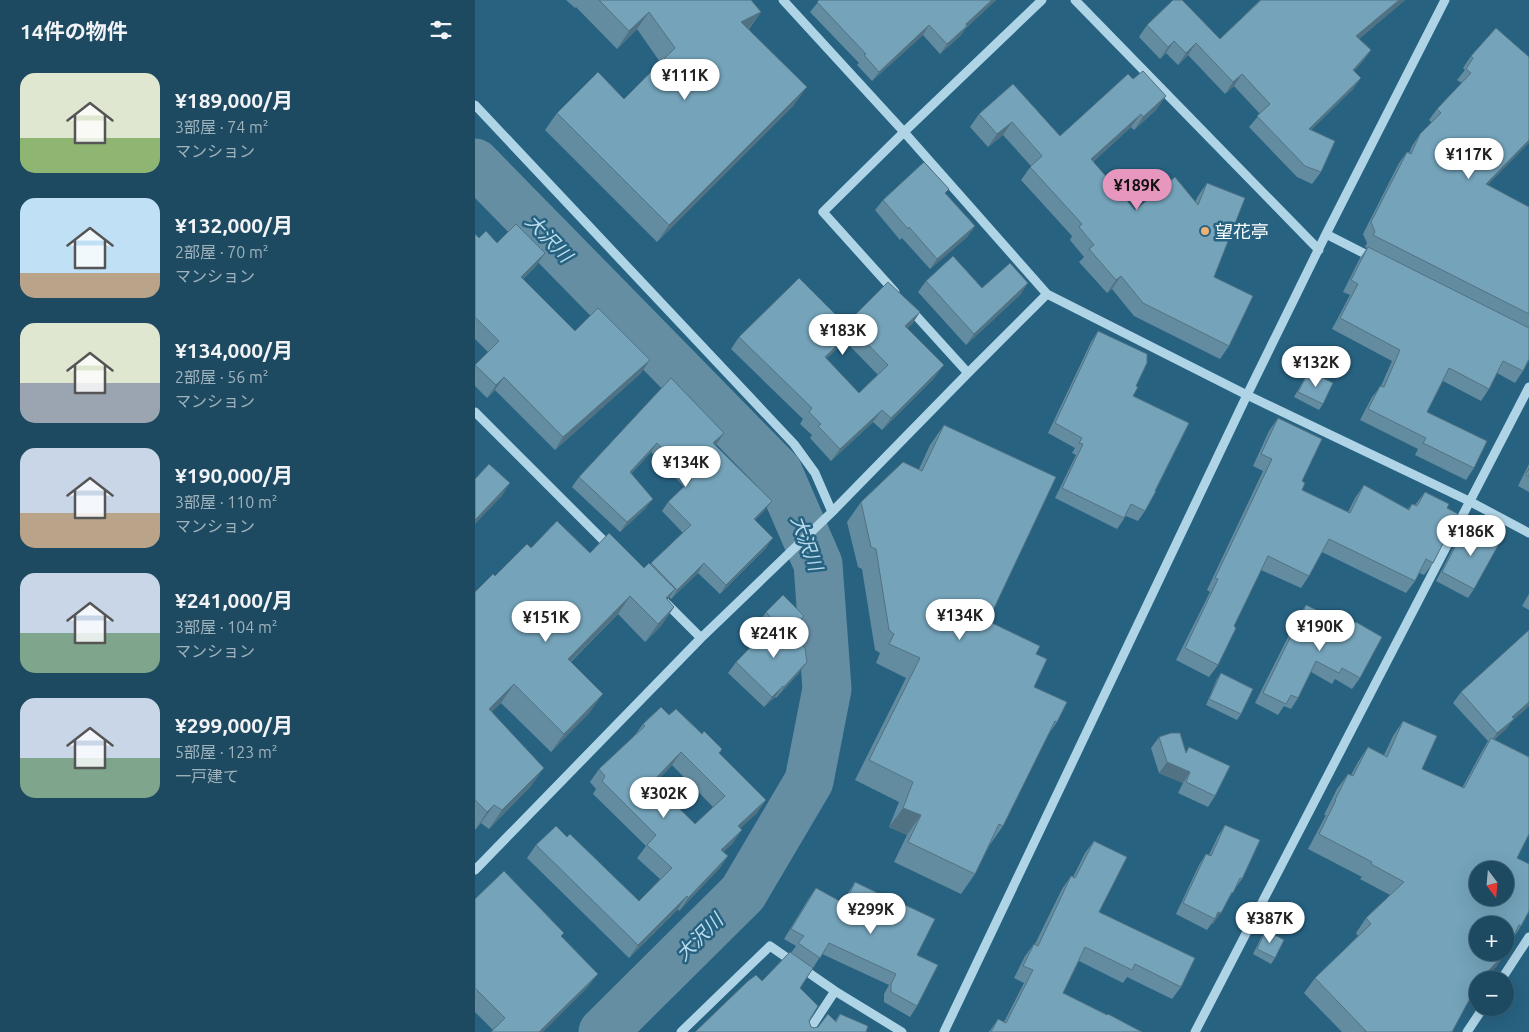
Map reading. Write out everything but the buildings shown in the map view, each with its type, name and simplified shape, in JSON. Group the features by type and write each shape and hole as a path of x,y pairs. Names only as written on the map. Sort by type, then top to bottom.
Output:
{"street":[{"path":"783,0 904,132 1047,294 1247,395 1469,501 1529,533"},
{"path":"968,373 823,212 1042,0"},
{"path":"1075,0 1319,250"},
{"path":"944,1032 1247,395 1326,234 1445,0"},
{"path":"475,105 794,444 815,473 832,512"},
{"path":"1326,234 1379,261"},
{"path":"477,863 701,638 781,563 1047,294"},
{"path":"1195,1032 1529,387"},
{"path":"475,412 619,556"},
{"path":"660,597 701,638"},
{"path":"1507,971 1529,937"},
{"path":"681,1032 770,946 835,992 902,1032"},
{"path":"808,1032 835,992"},
{"path":"1467,1032 1478,1016"}],"waterway":[{"name":"大沢川","path":"475,163 778,472 818,564 827,689 809,781 743,893 603,1032"}],"place":[{"name":"望花亭","path":"1205,231"}]}
